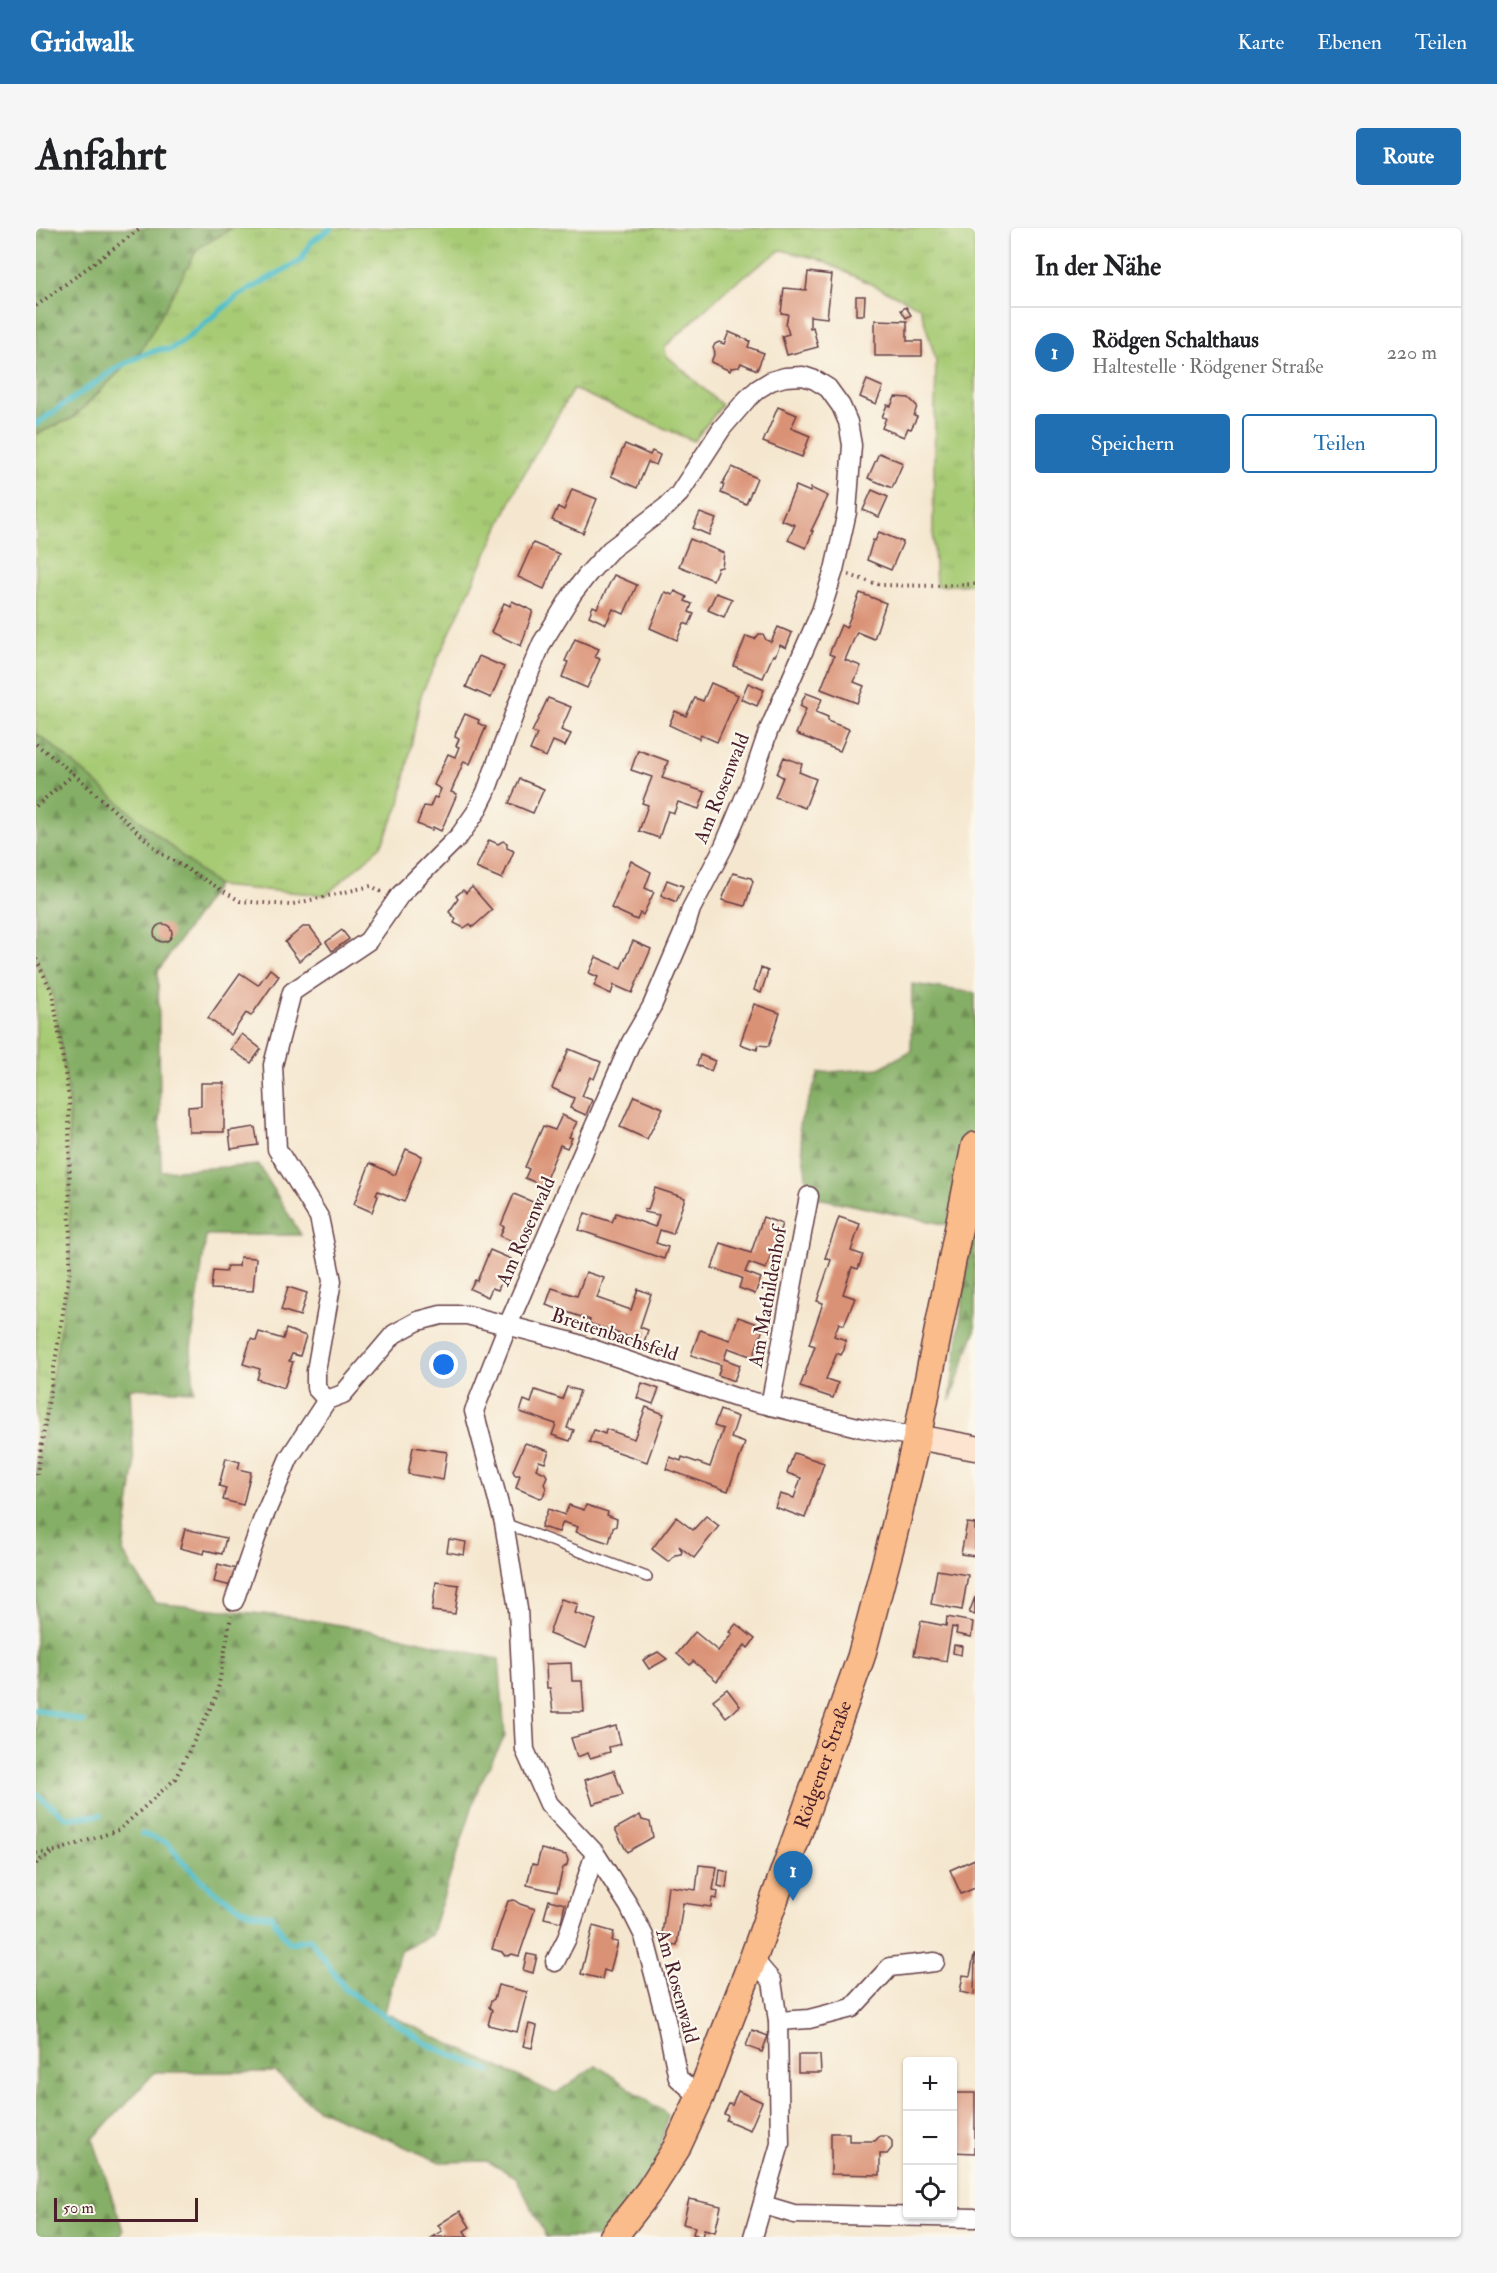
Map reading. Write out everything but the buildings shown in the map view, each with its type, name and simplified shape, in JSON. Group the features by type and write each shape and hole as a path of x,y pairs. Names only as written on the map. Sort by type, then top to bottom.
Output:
{"main road":[{"name":"Rödgener Straße","path":"614,2237 650,2190 676,2149 700,2097 753,1959 861,1657 917,1437 975,1146"},
{"path":"917,1437 975,1448"}],"street":[{"name":"Am Rosenwald","path":"398,898 460,835 476,812 496,766 542,643 573,593 610,550 666,507 679,494 734,411 758,389 785,377 803,376 828,388 841,406 848,422 852,446 847,512 834,570 821,611 768,732 747,793 724,846 697,894 685,929 652,1006 631,1042 508,1325 474,1411 504,1523 519,1609 525,1750 549,1804 595,1853 629,1906 644,1936 666,2020 678,2078 700,2097"},
{"path":"327,1400 316,1388 316,1371 332,1281 319,1217 277,1149 273,1065 292,992 368,941 398,898"},
{"name":"Am Mathildenhof","path":"770,1406 809,1196"},
{"name":"Breitenbachsfeld","path":"234,1601 262,1521 290,1458 327,1400 343,1394 394,1334 418,1321 441,1315 467,1315 508,1325 572,1342 734,1397 862,1428 917,1437"},
{"path":"555,1962 567,1938 595,1853"},
{"path":"753,1959 772,1981 778,2021 780,2144 753,2237"},
{"path":"778,2021 809,2019 852,2008 890,1967 935,1962"},
{"path":"764,2205 794,2214 975,2218"}],"lane":[{"path":"504,1523 647,1576"}],"path":[{"path":"36,306 141,228"},
{"path":"834,570 880,585 975,584"},
{"path":"36,744 74,774 162,854 240,902 289,905 371,886 398,898"},
{"path":"36,806 74,774"},
{"path":"36,959 53,994 69,1099 70,1269 36,1479"},
{"path":"36,1864 56,1851 119,1830 175,1779 217,1695 234,1601"},
{"path":"36,1853 56,1851"}],"green space":[{"path":"36,228 232,228 198,248 142,349 73,418 36,434"},
{"path":"232,228 975,228 975,584 936,586 933,527 936,360 920,307 818,259 781,250 729,287 665,347 666,355 722,405 694,441 573,389 521,479 421,695 400,803 381,846 326,895 217,886 36,734 36,434 73,418 142,349 198,248"},
{"path":"36,734 217,886 158,971 161,1171 259,1165 301,1235 206,1235 191,1348 194,1391 130,1388 134,1469 123,1552 155,1603 300,1618 390,1634 499,1659 505,1736 479,1786 431,1935 400,1950 385,2013 555,2094 596,2065 668,2115 650,2190 613,2237 546,2237 516,2177 487,2161 440,2162 316,2108 275,2072 155,2072 93,2139 123,2230 120,2237 36,2237 36,1478 70,1269 69,1099 53,994 36,959"},
{"path":"36,959 53,994 69,1099 70,1269 36,1478"},
{"path":"912,984 975,993 975,1146 958,1227 809,1196 799,1125 819,1073 879,1068 911,1051"},
{"path":"975,1208 975,1331 950,1401 972,1227"}],"waterway":[{"path":"36,424 117,368 142,355 161,349 169,350 181,343 238,296 301,260 311,242 331,228"},
{"path":"36,1709 83,1722"},
{"path":"36,1794 67,1818 101,1815"},
{"path":"142,1834 168,1843 182,1861 212,1890 246,1911 271,1916 289,1943 310,1939 346,1990 429,2045 490,2071"}],"place":[{"name":"Rödgen Schalthaus","path":"793,1901"}]}
